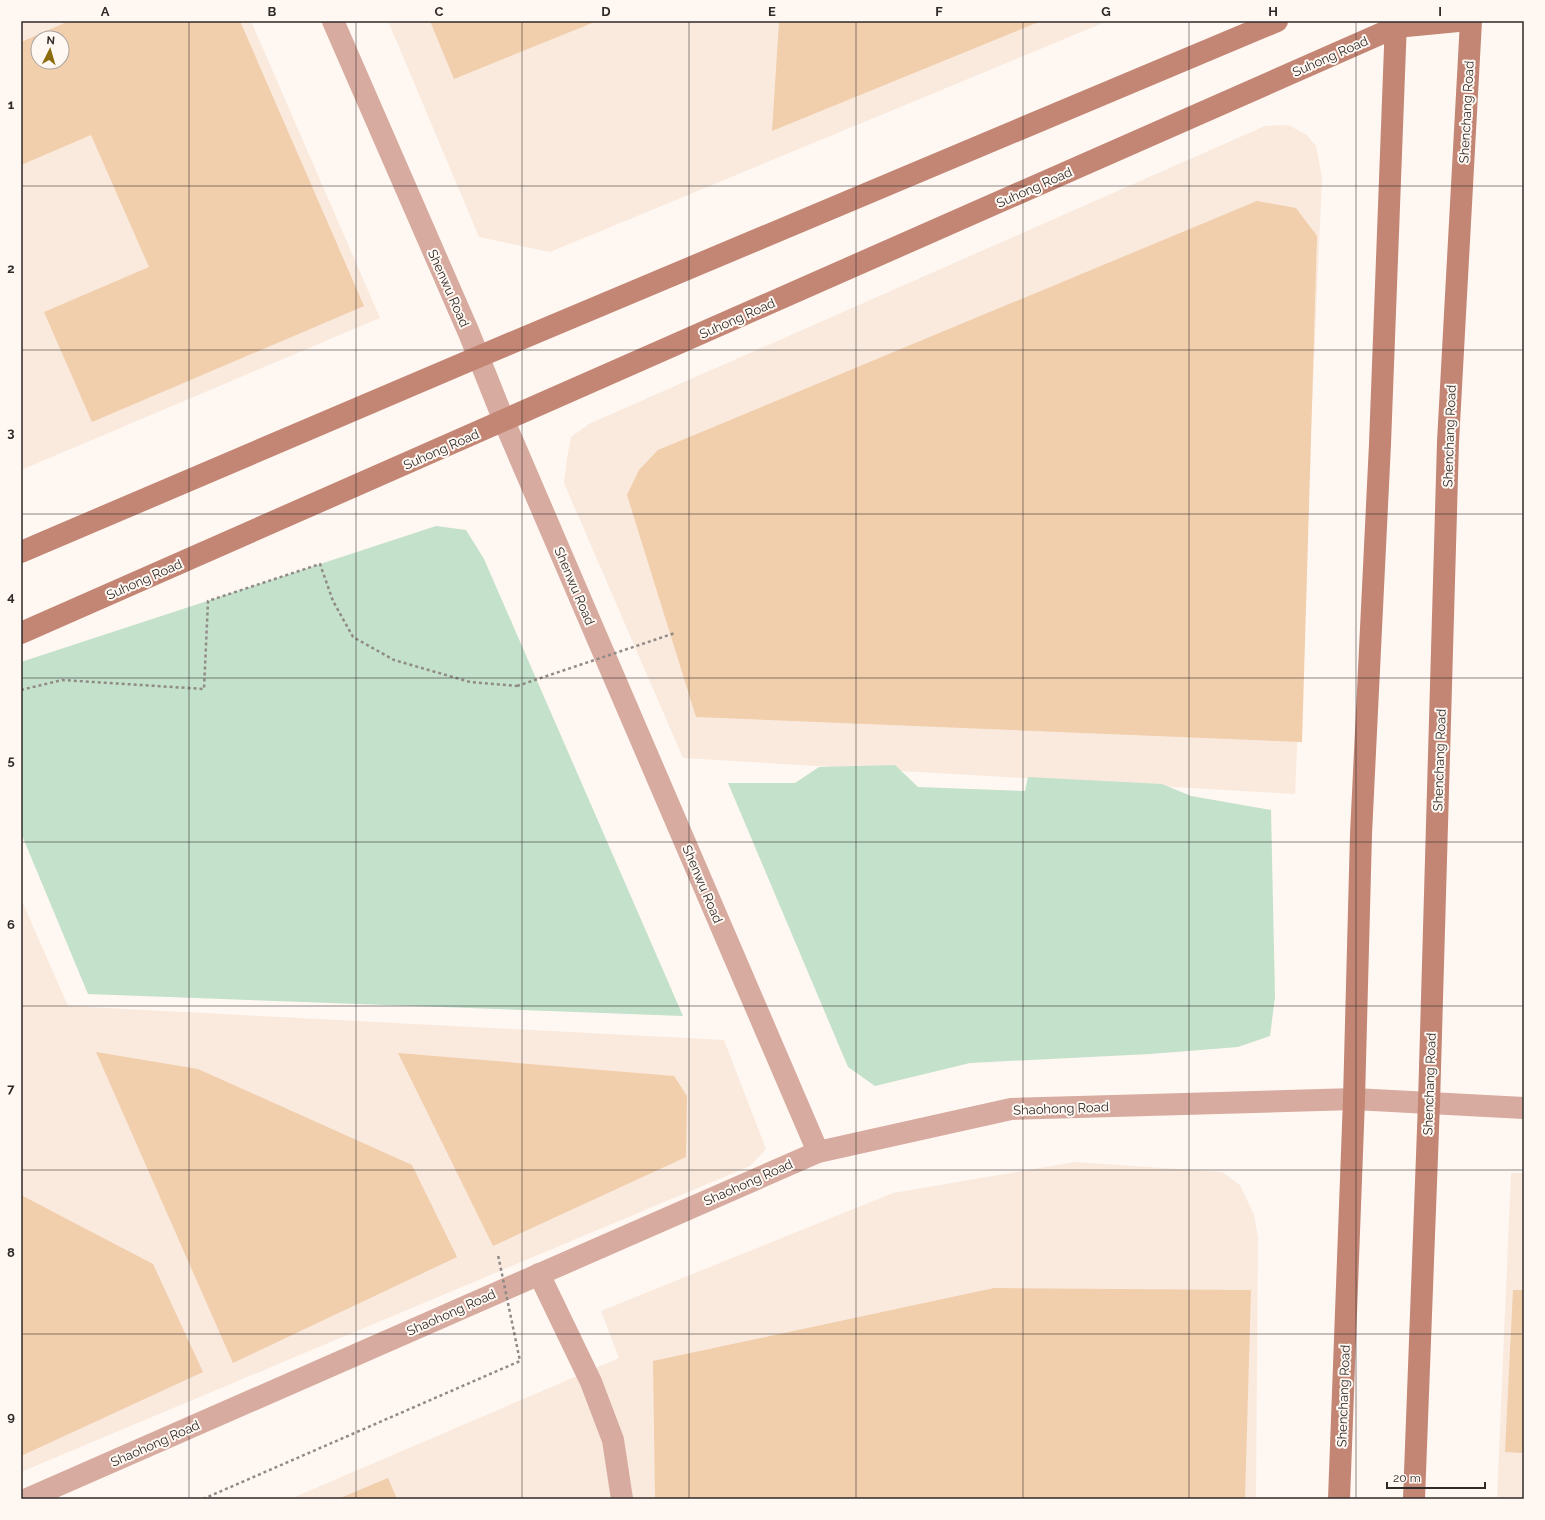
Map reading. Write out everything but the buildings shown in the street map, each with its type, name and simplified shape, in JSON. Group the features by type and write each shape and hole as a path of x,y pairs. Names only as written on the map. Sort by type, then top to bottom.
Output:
{"main road":[{"path":"21,552 478,357 1277,21"},
{"name":"Suhong Road","path":"21,633 504,421 1396,24 1458,21"},
{"name":"Shenchang Road","path":"1414,1499 1428,1103 1448,442 1471,21"},
{"name":"Shenchang Road","path":"1339,1499 1354,1099 1361,834 1380,444 1396,24"}],"street":[{"name":"Shenwu Road","path":"333,21 818,1152"},
{"name":"Shaohong Road","path":"27,1499 818,1152 1011,1109 1354,1099 1524,1108"},
{"path":"539,1274 591,1382 605,1418 613,1440 622,1499"}],"path":[{"path":"21,690 62,680 204,689 208,601 320,564 333,601 353,637 394,660 470,682 517,686 675,633"},
{"path":"203,1499 520,1361 498,1255"}],"shaded area":[{"path":"21,21 251,21 380,318 21,470"},
{"path":"388,21 1108,21 550,252 479,237"},
{"path":"1288,125 1307,135 1316,146 1322,178 1295,794 683,758 564,483 571,437 589,424 1265,126"},
{"path":"21,899 68,1006 724,1040 766,1149 750,1166 21,1472"},
{"path":"1075,1162 1222,1172 1240,1185 1254,1215 1258,1237 1256,1499 290,1499 619,1358 601,1311 893,1193"},
{"path":"1511,1173 1524,1173 1524,1499 1497,1499"}],"green space":[{"path":"436,526 466,530 484,559 683,1016 88,994 21,833 21,662"},
{"path":"895,765 918,787 1025,791 1028,777 1162,784 1191,796 1271,810 1275,997 1270,1036 1238,1047 1150,1054 970,1063 875,1086 848,1067 728,783 795,783 819,767"}]}
